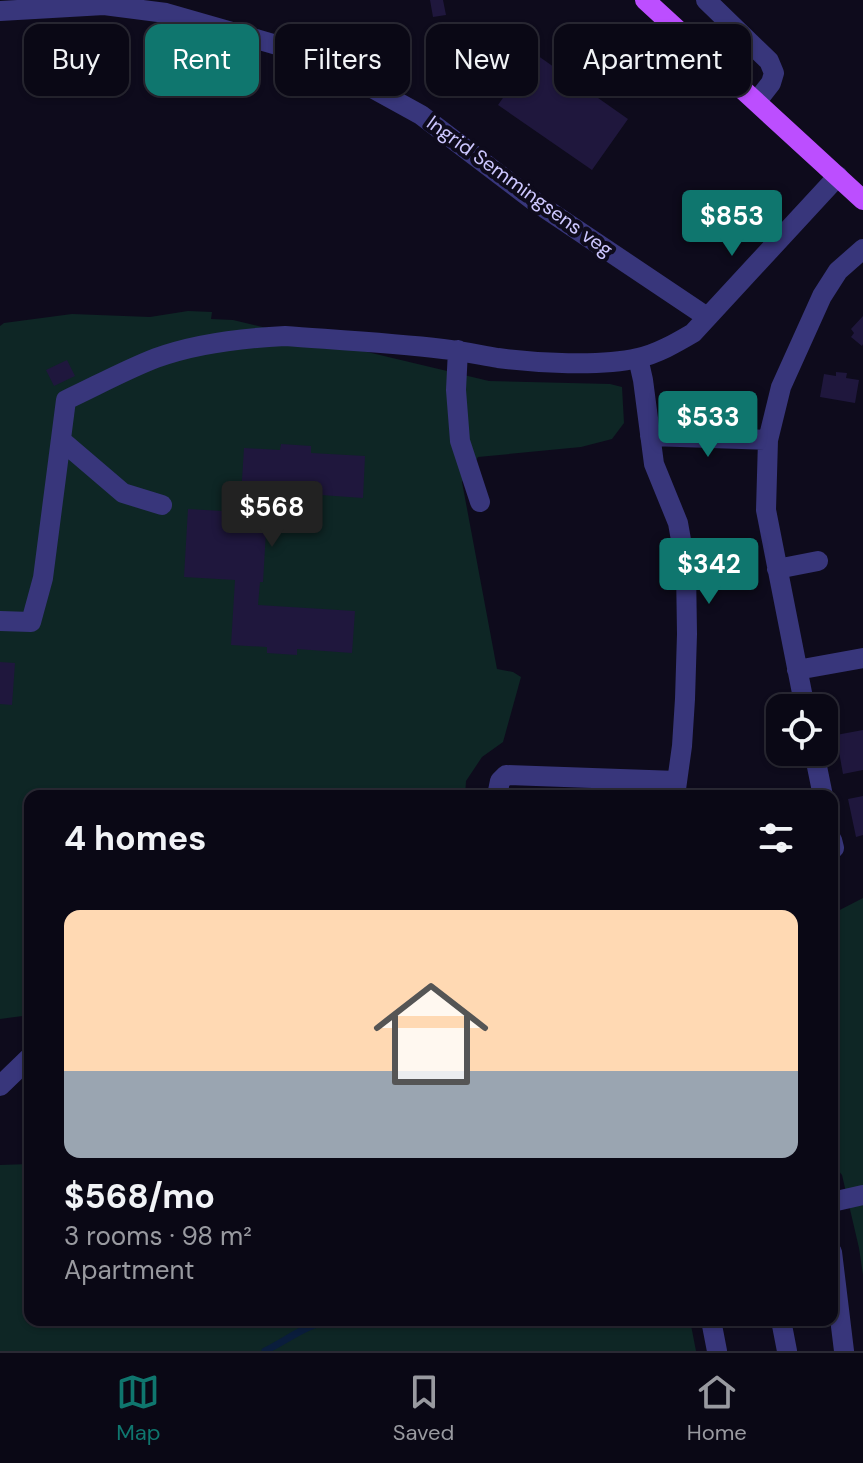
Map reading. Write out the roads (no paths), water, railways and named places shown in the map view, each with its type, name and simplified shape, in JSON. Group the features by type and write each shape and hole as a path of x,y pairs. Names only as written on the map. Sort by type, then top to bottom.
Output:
{"main road":[{"path":"645,0 863,200"}],"street":[{"path":"706,0 769,61 774,73 771,83 757,101"},
{"name":"Ingrid Semmingsens veg","path":"0,11 104,5 166,13 287,48 343,72 421,115 534,201 707,317"},
{"path":"0,621 31,622 43,578 66,400 157,358 211,344 285,336 399,344 541,361 598,363 638,358 693,333 838,176"},
{"path":"802,694 766,510 768,440 781,387 822,296 838,271 863,249"},
{"path":"458,350 456,390 460,441 480,502"},
{"path":"498,790 500,781 506,775 676,788 685,699 686,568 678,523 654,464 638,358"},
{"path":"650,436 768,440"},
{"path":"61,440 123,493 162,505"},
{"path":"777,569 818,561"},
{"path":"797,670 863,658"},
{"path":"817,766 822,790"},
{"path":"0,1086 24,1063"},
{"path":"838,1201 863,1195"},
{"path":"838,1302 844,1351"},
{"path":"712,1326 717,1351"},
{"path":"782,1326 787,1351"}],"waterway":[{"path":"265,1351 313,1326"}]}
